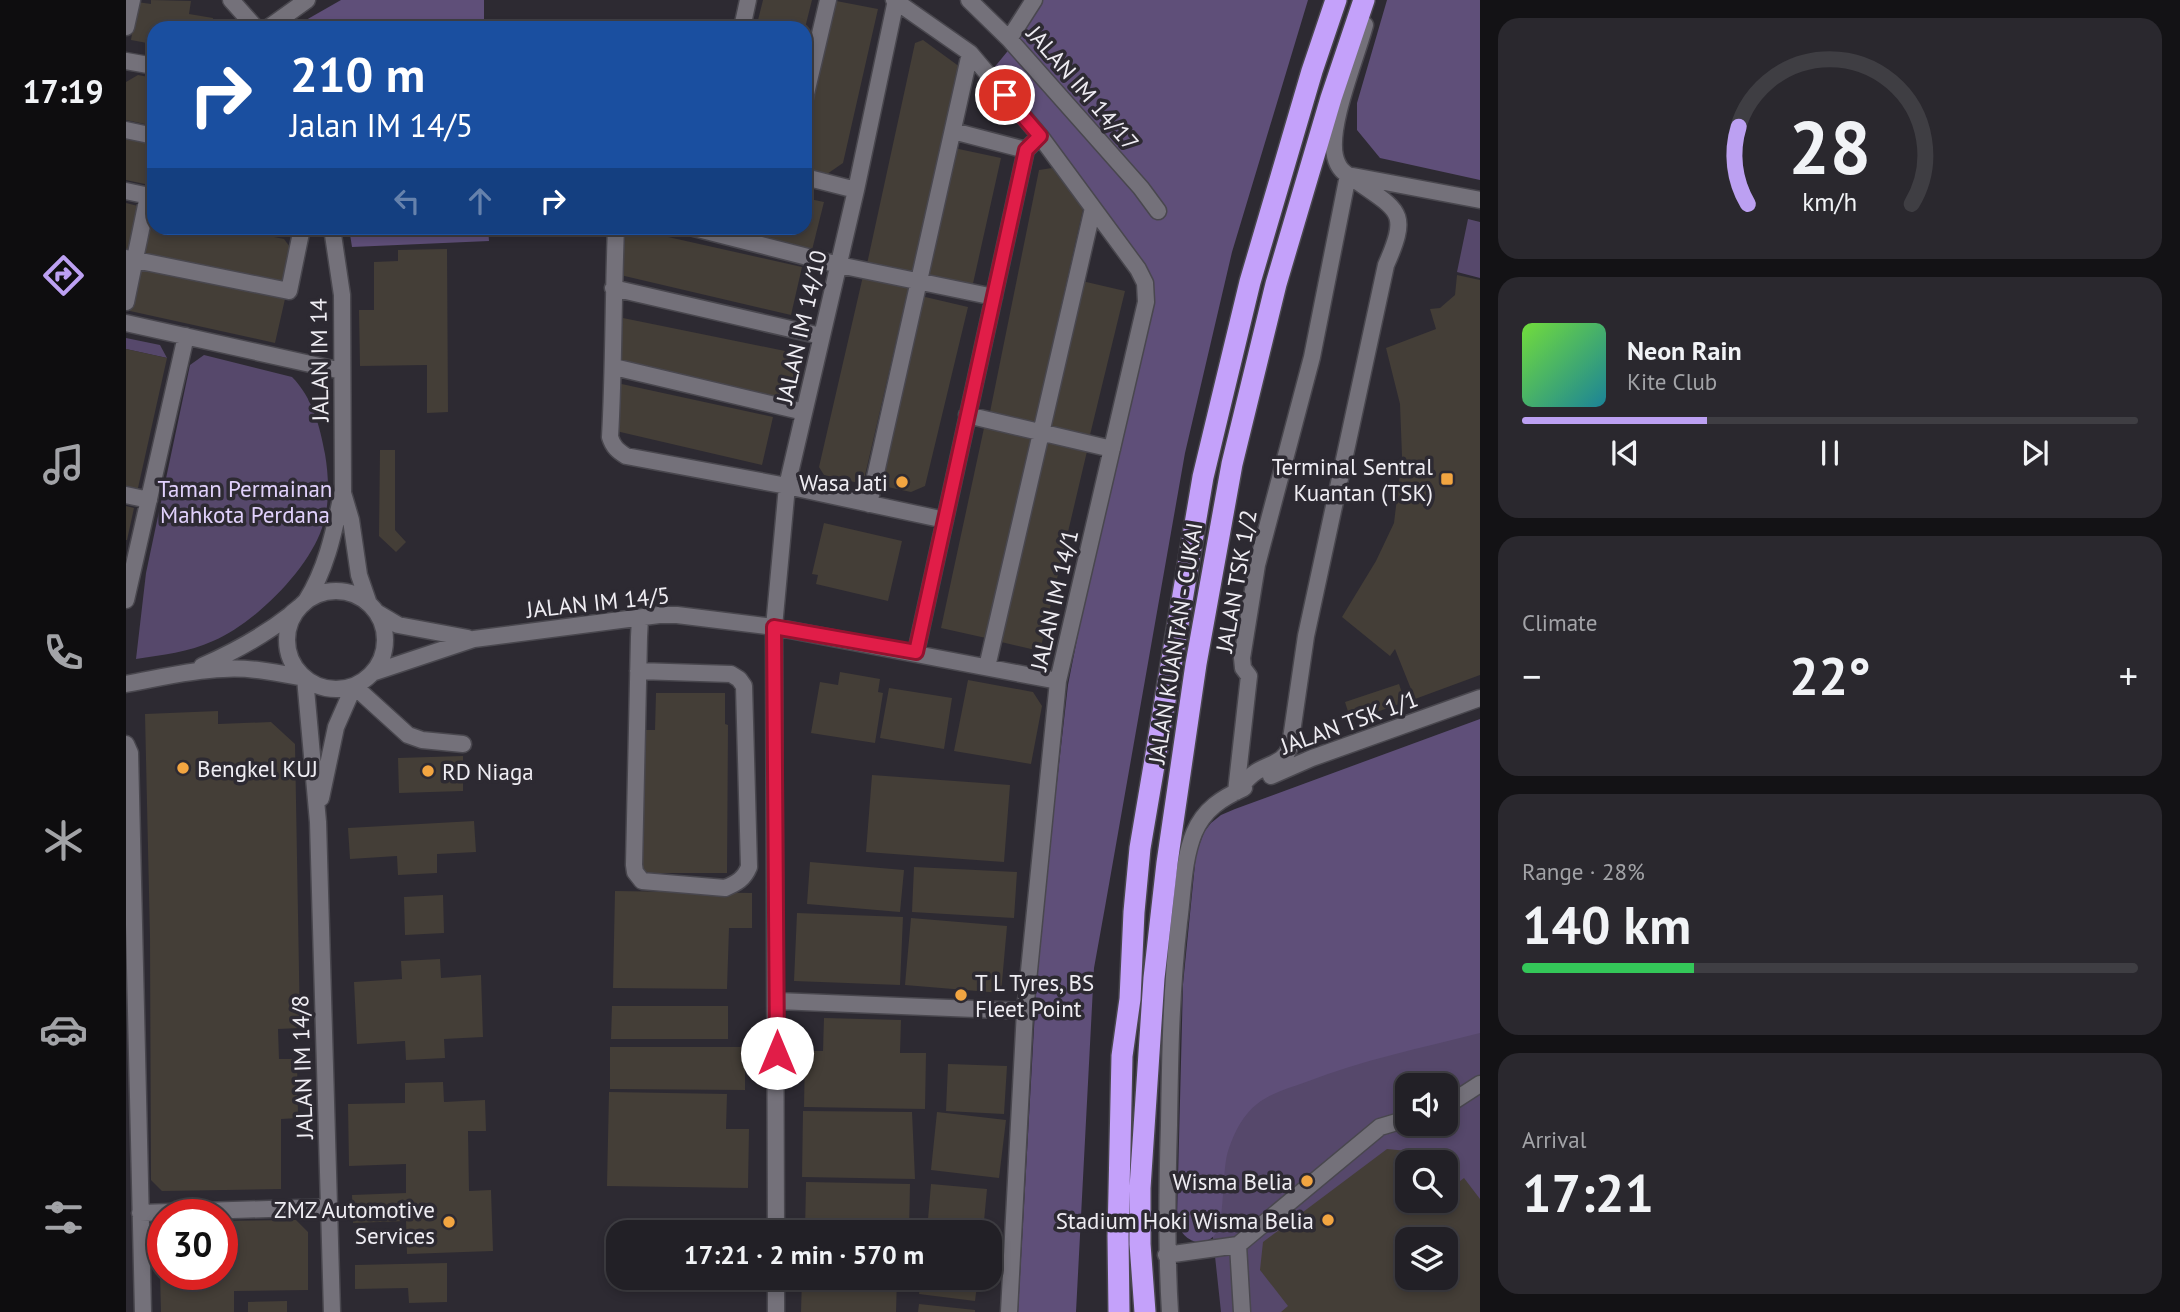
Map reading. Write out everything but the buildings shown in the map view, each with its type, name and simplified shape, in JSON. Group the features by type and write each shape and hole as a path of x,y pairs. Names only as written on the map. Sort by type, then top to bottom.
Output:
{"highway":[{"name":"JALAN KUANTAN - CUKAI","path":"1119,1312 1122,1056 1130,999 1140,848 1199,504 1218,415 1250,282 1312,71 1336,0"},
{"name":"JALAN KUANTAN - CUKAI","path":"1145,1307 1140,1244 1140,1188 1154,978 1175,805 1200,638 1232,464 1273,297 1331,99 1364,0"},
{"path":"1110,1312 1118,1236"}],"street":[{"path":"126,27 132,0"},
{"path":"231,0 250,21"},
{"path":"278,21 307,0"},
{"path":"744,21 748,0"},
{"path":"812,68 828,0"},
{"name":"JALAN IM 14/1","path":"895,0 970,53 1040,136 1138,269 1145,283 1146,302 1058,681 1025,1011 1009,1312"},
{"name":"JALAN IM 14/10","path":"776,1220 774,627 787,486 856,190 895,0"},
{"name":"JALAN IM 14/17","path":"969,0 1009,39 1158,211"},
{"path":"1009,39 1034,0"},
{"path":"1170,1312 1166,1255 1173,967 1185,872 1194,834 1211,807 1236,792 1253,774 1279,762 1289,752 1306,636 1386,265 1399,234 1400,221 1393,209 1383,199 1340,170 1335,160 1335,124 1372,0"},
{"path":"869,504 970,53"},
{"path":"126,61 147,65"},
{"path":"126,130 147,134"},
{"path":"953,131 1026,150"},
{"path":"916,652 1026,150 1040,136"},
{"path":"1348,175 1480,200"},
{"name":"JALAN TSK 1/2","path":"1236,792 1249,676 1242,659 1257,565 1312,357 1348,175"},
{"path":"812,179 856,190"},
{"path":"126,191 147,195"},
{"path":"126,302 130,259 147,208"},
{"path":"987,667 1093,208"},
{"path":"130,259 289,291 301,235"},
{"name":"JALAN IM 14","path":"333,235 341,278 344,493"},
{"path":"616,235 610,437 618,451 626,456 787,486 945,520"},
{"path":"721,235 839,265 994,297"},
{"path":"614,288 821,336"},
{"path":"126,323 342,370"},
{"path":"126,600 186,336"},
{"path":"614,367 804,412"},
{"path":"967,415 1112,449"},
{"path":"305,678 291,659 288,647 291,622 305,603 326,559 335,533 341,495 344,493"},
{"path":"126,684 193,670 225,668 305,678 320,687 331,689 354,686 372,673 379,664 385,643 384,632 359,575 344,493"},
{"path":"126,495 149,500"},
{"path":"193,670 255,639 322,594 342,592 361,598 398,625 474,639"},
{"name":"JALAN IM 14/5","path":"474,639 677,615 774,627 1058,681"},
{"path":"638,671 732,674 744,686 749,867 745,877 736,884 725,888 642,881 635,872 638,671 640,618"},
{"path":"372,673 474,639"},
{"name":"JALAN IM 14/8","path":"305,678 317,821 332,1312"},
{"path":"354,686 408,734 422,740 463,744"},
{"name":"JALAN IM 14/8","path":"317,821 336,727 354,686"},
{"name":"JALAN TSK 1/1","path":"1236,792 1312,758 1480,698"},
{"path":"126,744 130,753 132,1023 143,1312"},
{"path":"777,1002 1025,1011"},
{"path":"1458,1098 1480,1084"},
{"path":"1166,1255 1238,1245 1380,1127 1395,1123"},
{"path":"140,1213 330,1207"},
{"path":"1238,1245 1242,1312"},
{"path":"776,1290 776,1312"}],"green space":[{"path":"1468,219 1480,222 1480,278 1457,272"},
{"path":"126,338 160,345 167,358 126,349"},
{"name":"Taman Permainan Mahkota Perdana","path":"204,355 292,377 299,385 314,412 321,433 328,491 325,519 315,544 292,578 262,609 245,622 204,645 136,659 146,573 190,365"},
{"name":"Wisma Belia","path":"1480,1021 1480,1312 1221,1312 1204,1154 1225,1106"}],"shaded area":[{"path":"341,0 484,0 484,21 304,21"},
{"path":"1041,0 1308,0 1232,252 1185,453 1094,968 1076,1312 1018,1312 1039,940 1068,685 1107,487 1153,300 993,69 1025,30"},
{"path":"1387,0 1480,0 1480,180 1380,158 1357,130 1357,103"},
{"path":"350,235 489,235 489,241 352,247"},
{"path":"1480,719 1480,1033 1349,1067 1280,1091 1257,1104 1240,1124 1229,1148 1218,1230 1214,1236 1202,1242 1190,1239 1181,1231 1177,1218 1183,984 1196,854 1204,832 1221,815 1235,809"}],"place":[{"name":"Terminal Sentral Kuantan (TSK)","path":"1447,479"},
{"name":"Wasa Jati","path":"902,482"},
{"name":"Bengkel KUJ","path":"183,768"},
{"name":"RD Niaga","path":"428,771"},
{"name":"T L Tyres, BS Fleet Point","path":"961,995"},
{"name":"Wisma Belia","path":"1307,1181"},
{"name":"Stadium Hoki Wisma Belia","path":"1328,1220"},
{"name":"ZMZ Automotive Services","path":"449,1222"}],"route":[{"path":"777,1053 774,627 916,652 1026,150 1040,136 1005,95"}]}
